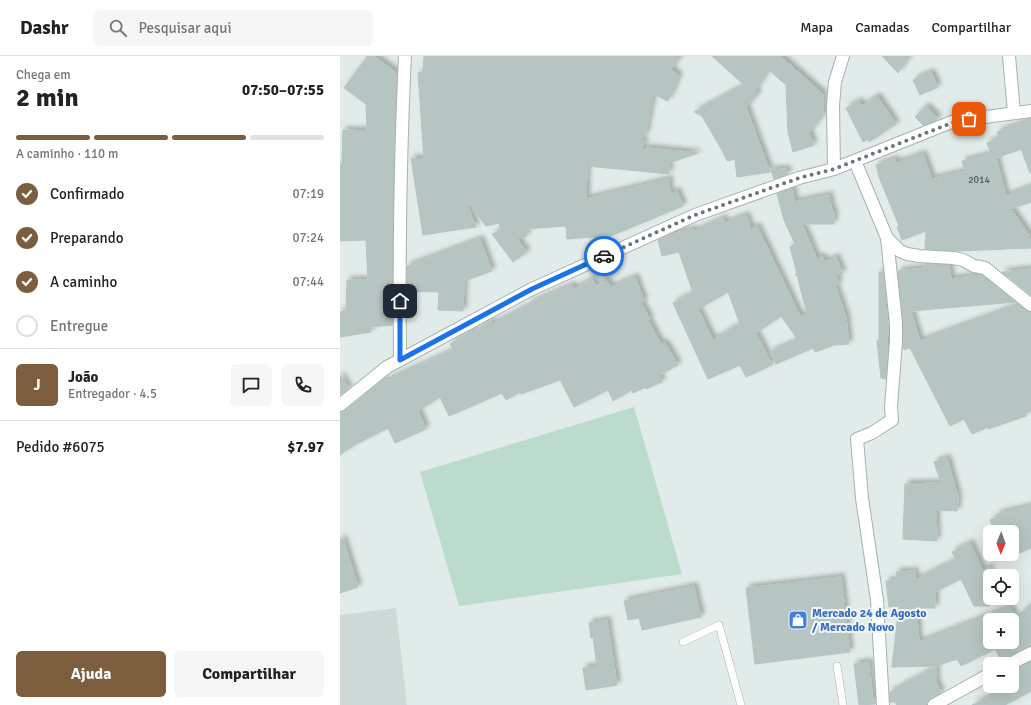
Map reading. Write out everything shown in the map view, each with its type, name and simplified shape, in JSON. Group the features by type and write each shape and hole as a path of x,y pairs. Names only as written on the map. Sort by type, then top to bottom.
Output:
{"street":[{"path":"400,360 402,124 406,56"},
{"path":"834,169 833,105 835,82 843,56"},
{"path":"1009,56 1014,113"},
{"path":"340,405 387,367 532,289 688,218 799,178 834,169 954,122 1031,111"},
{"path":"855,161 887,238 896,322 891,406 892,420 872,434 857,440 862,498 877,600 883,705"},
{"path":"887,238 900,251 907,254 953,258 963,260 974,266 986,268 1031,305"},
{"path":"1019,659 1031,653"},
{"path":"934,705 983,678"}],"lane":[{"path":"683,642 719,626 741,705"},
{"path":"837,666 843,705"}],"shaded area":[{"path":"396,608 407,705 340,705 340,615"}],"green space":[{"path":"634,407 682,574 459,606 420,472"}],"building":[{"path":"368,56 374,56 397,73 393,208 392,325 370,327 371,332 340,337 340,312 346,311 347,280 368,280 366,240 340,241 340,164 342,164 343,130 367,131 366,104 344,88"},
{"path":"424,56 681,56 671,69 679,76 668,101 653,94 646,133 638,143 645,140 641,152 647,148 698,153 669,163 669,174 587,166 586,199 669,179 670,194 677,191 683,206 596,242 594,237 567,239 566,226 525,229 527,236 517,239 527,252 513,262 492,234 501,231 499,223 486,226 465,199 476,227 423,235 411,158 424,159 418,73 423,72"},
{"path":"712,56 780,56 823,94 823,115 809,133 814,145 793,152 788,132 786,85 769,70 755,91 758,94 746,107 770,172 737,177 735,159 727,161 702,116 694,112 744,85"},
{"path":"882,56 910,56 898,73"},
{"path":"931,72 938,87 920,95 913,80"},
{"path":"877,96 896,124 869,142 868,139 863,142 846,108 859,101 862,106"},
{"path":"926,106 938,118 935,121 923,125 915,117"},
{"path":"1031,120 1031,173 1021,149 996,158 1006,196 1031,186 1031,202 1011,209 1031,238 1031,248 958,251 925,249 926,231 902,240 897,227 899,226 879,177 876,165 895,159 896,163 923,154 932,179 965,171 962,161 991,154 987,143 1000,138 997,132"},
{"path":"787,169 788,174 774,179 771,170"},
{"path":"792,188 795,202 829,195 832,211 834,211 834,224 802,224 817,259 822,256 825,262 836,257 843,274 836,274 839,284 835,285 846,317 849,344 834,345 815,352 813,348 776,364 770,352 798,340 781,316 756,333 772,365 746,377 740,365 708,379 673,303 693,293 679,252 662,256 658,240 669,235 693,229 693,232 723,218 725,223 746,215 751,229 757,226 800,316 807,314 797,275 795,275 797,273 790,247 795,244 784,220 777,194","holes":["728,292 740,324 713,340 698,309"]},
{"path":"480,239 492,271 464,281 463,311 438,310 439,292 407,291 407,266"},
{"path":"925,264 949,265 951,279 982,275 1016,302 911,311 920,341 1019,305 1031,312 1031,411 1025,412 1026,416 988,429 988,427 972,434 964,419 950,426 910,348 904,350 903,348 903,322 898,271 925,268"},
{"path":"1031,269 1031,295 1002,272"},
{"path":"879,272 883,272 888,323 886,379 881,378 877,341 879,341"},
{"path":"635,277 644,301 641,303 650,319 648,320 661,344 665,343 678,365 659,375 662,382 633,393 632,390 613,401 608,390 574,407 560,380 521,394 520,392 506,400 502,393 449,416 440,397 418,411 426,429 395,443 388,428 351,447 340,455 340,412 345,411 382,381 383,382 454,350 450,344 472,331 473,332 491,321 492,324 530,305 529,303 572,285 574,289 592,279 596,286 606,280 611,287"},
{"path":"340,375 349,388 340,395"},
{"path":"947,458 958,497 957,511 936,510 937,541 903,539 905,484 941,483 934,462"},
{"path":"1031,506 1031,548 1019,553 1019,525 992,525 990,520 998,517 997,514"},
{"path":"340,539 343,539 358,587 340,593"},
{"path":"970,543 983,571 983,605 990,606 974,606 961,579 935,592 935,608 916,608 919,642 983,617 983,649 995,649 961,666 957,659 936,666 892,667 899,606 889,607 886,581 897,580 896,572 915,571 915,580 956,560 952,552"},
{"name":"Mercado 24 de Agosto / Mercado Novo","path":"841,577 850,652 755,664 746,588"},
{"path":"694,586 701,617 642,630 639,618 628,620 624,601"},
{"path":"1031,604 1031,646 1007,657 999,657 995,649 1019,649 1019,616"},
{"path":"1010,607 1013,613 994,613"},
{"path":"607,620 617,685 586,690 583,668 597,666 593,637 591,638 589,623"},
{"path":"1031,661 1031,691 1005,705 972,705 997,693 1019,693 1019,667"},
{"path":"869,662 873,701 875,700 875,704 859,705 854,664"},
{"path":"936,667 936,681 941,693 930,699 927,705 897,705 895,702 890,702 890,692"}],"way so far":[{"path":"604,256 695,215 799,178 834,169 954,122 969,119"}],"place":[{"name":"Mercado 24 de Agosto / Mercado Novo","path":"798,620"}],"route":[{"path":"400,301 400,360 532,289 604,256"}]}
